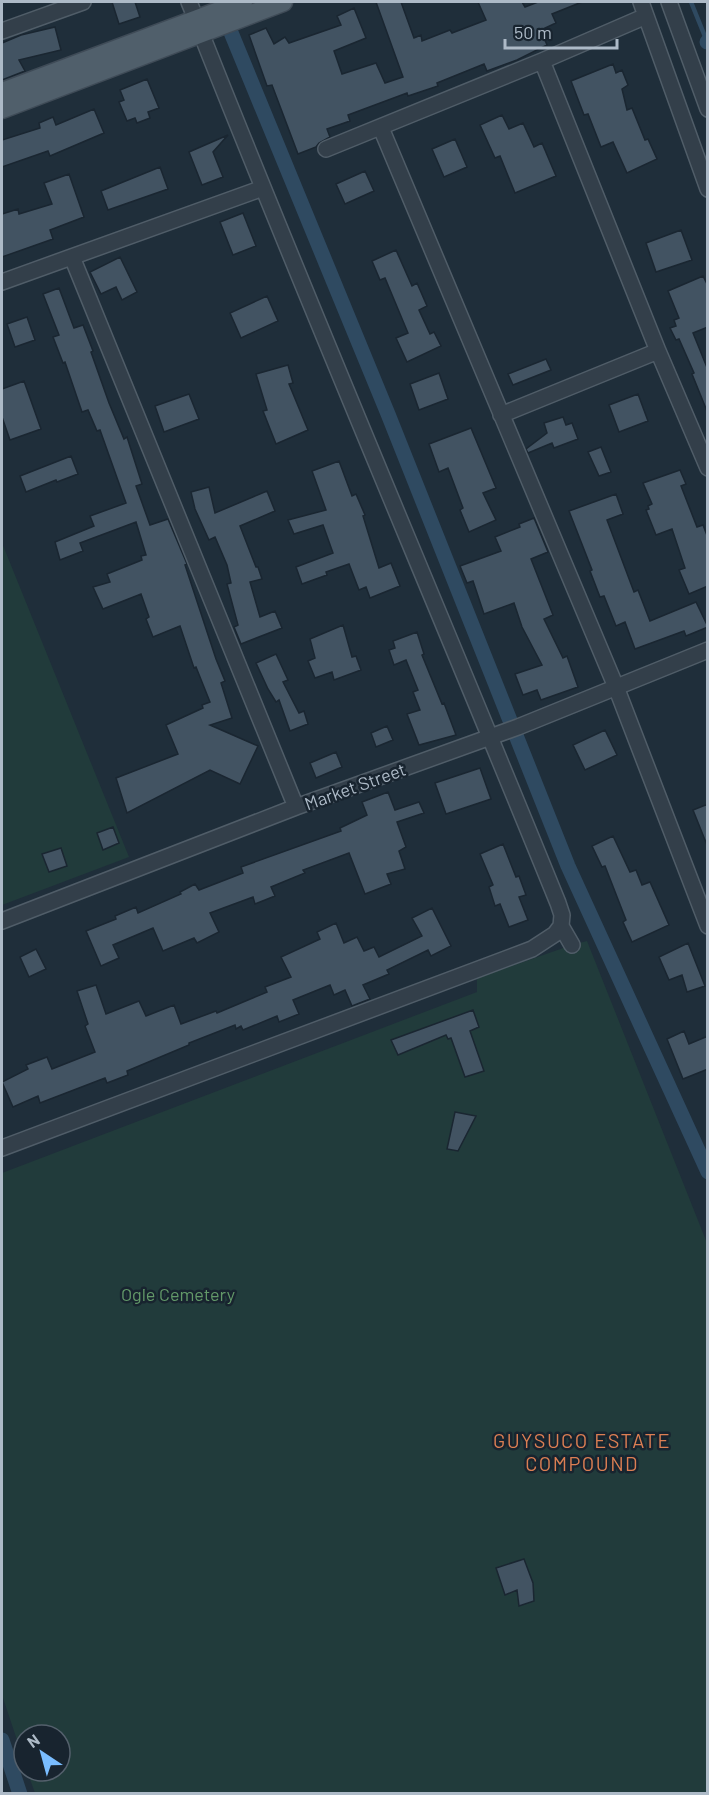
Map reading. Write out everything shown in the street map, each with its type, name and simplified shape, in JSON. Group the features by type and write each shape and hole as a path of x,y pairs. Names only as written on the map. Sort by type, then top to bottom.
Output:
{"main road":[{"path":"2,109 235,9 283,2"},
{"path":"2,92 205,23"}],"street":[{"path":"2,31 83,2"},
{"path":"2,1148 532,949 555,934 561,926 562,915 558,903 495,735 263,188 205,23 189,2"},
{"path":"669,2 708,110"},
{"path":"326,149 542,61 644,9 708,189"},
{"path":"542,61 658,351 708,468"},
{"path":"381,128 616,687 708,926"},
{"path":"2,282 263,188"},
{"path":"72,257 296,807"},
{"path":"501,415 658,351"},
{"name":"Market Street","path":"2,921 296,807 518,727 708,650"},
{"path":"561,926 572,945"}],"green space":[{"path":"2,543 129,857 2,905"},
{"name":"Ogle Cemetery","path":"587,941 707,1243 707,1793 35,1793 31,1783 72,1783 72,1723 12,1723 12,1725 2,1695 2,1173 477,992 477,978"}],"building":[{"path":"112,2 135,2 140,17 119,24"},
{"path":"376,2 401,2 414,38 421,35 422,41 486,20 478,2 522,2 525,7 538,2 582,2 552,14 556,23 541,30 547,45 517,60 487,71 484,64 437,83 438,86 408,96 407,93 348,115 350,121 327,129 330,137 316,147 298,154 272,85 267,86 249,35 266,28 274,44 285,37 289,43 341,25 337,16 354,8 366,38 334,51 342,74 376,63 385,83 403,77"},
{"path":"55,27 61,50 19,60 25,71 2,80 2,43 21,35"},
{"path":"613,64 616,73 622,70 628,85 622,89 627,110 632,108 645,140 648,139 657,159 627,173 613,142 601,147 588,114 584,115 571,81"},
{"path":"147,79 159,108 148,112 150,118 137,123 135,118 127,121 119,102 124,100 120,90"},
{"path":"94,109 104,133 50,156 48,151 2,167 2,140 40,128 39,123 53,117 56,125"},
{"path":"502,115 509,129 523,123 534,147 542,143 556,176 515,193 500,156 495,158 480,125"},
{"path":"228,135 213,152 223,177 202,185 189,152"},
{"path":"455,139 467,167 444,177 432,149"},
{"path":"160,167 168,189 108,210 101,191"},
{"path":"365,171 374,191 345,204 336,184"},
{"path":"69,174 84,217 50,230 53,239 2,257 2,214 18,209 19,214 52,204 44,183"},
{"path":"243,213 256,246 233,255 220,222"},
{"path":"681,230 692,260 656,272 646,243"},
{"path":"396,250 412,286 417,283 427,306 419,310 430,334 434,332 441,346 407,362 396,338 408,333 385,278 380,280 372,261"},
{"path":"120,257 137,292 122,300 116,287 101,294 90,272"},
{"path":"703,276 708,286 708,327 693,333 708,370 707,411 679,339 676,340 670,328 676,326 674,320 679,318 668,291"},
{"path":"59,288 74,328 83,325 109,403 124,439 127,437 142,484 136,486 150,525 168,519 187,564 185,565 225,681 221,683 232,718 210,725 258,746 240,784 210,770 127,813 116,778 178,754 166,725 203,708 202,705 210,702 196,667 194,668 180,626 153,637 146,619 149,617 141,594 103,609 93,587 110,582 107,574 142,560 141,556 146,555 136,522 80,543 83,551 60,560 55,542 94,526 90,516 126,503 100,430 97,431 88,410 82,412 65,362 63,363 53,337 59,335 43,294"},
{"path":"267,296 278,321 241,338 230,313"},
{"path":"27,317 35,340 15,347 7,324"},
{"path":"546,359 551,370 513,385 508,374"},
{"path":"288,365 293,383 289,384 308,430 276,444 263,411 267,410 256,374"},
{"path":"439,373 448,399 419,410 410,384"},
{"path":"24,381 41,429 10,440 2,417 2,389"},
{"path":"189,394 199,419 164,432 155,406"},
{"path":"638,394 648,421 619,432 609,405"},
{"path":"563,417 566,425 572,423 578,439 554,448 552,443 528,453 526,449 547,433 544,423"},
{"path":"471,428 496,488 483,493 496,520 469,532 448,468 439,472 429,444"},
{"path":"601,447 611,472 599,476 588,452"},
{"path":"71,456 78,474 26,492 20,476"},
{"path":"339,461 352,496 356,494 365,515 363,516 379,568 391,563 400,586 370,598 366,587 359,590 349,564 302,584 296,567 333,553 323,525 294,534 288,520 326,510 312,471"},
{"path":"680,470 686,484 681,486 697,527 703,525 708,538 708,586 689,594 679,570 685,568 672,529 656,535 646,510 652,504 643,483"},
{"path":"209,487 215,513 267,491 275,511 240,526 262,579 250,582 260,617 275,611 282,628 241,644 234,627 238,625 227,584 231,583 227,565 215,537 209,540 195,509 191,492"},
{"path":"616,494 623,514 607,520 634,592 638,590 650,621 696,602 708,627 686,636 684,631 635,649 625,622 616,626 604,596 600,597 569,511"},
{"path":"534,518 548,552 531,559 553,615 544,619 563,658 567,656 578,687 541,700 537,690 523,695 515,674 542,665 522,627 514,603 484,614 473,581 467,583 460,566 501,551 495,537 520,527 519,524"},
{"path":"343,625 352,657 356,656 361,670 334,680 332,672 315,678 308,661 315,658 310,639"},
{"path":"417,632 424,654 422,655 456,735 419,745 407,714 420,710 413,692 418,690 406,660 394,665 389,650 395,648 393,641"},
{"path":"276,654 288,680 283,682 299,713 304,711 308,724 290,731 279,700 276,702 256,663"},
{"path":"387,726 393,740 376,747 371,733"},
{"path":"605,730 617,755 585,770 573,745"},
{"path":"336,752 342,767 316,778 310,763"},
{"path":"480,768 491,799 446,814 435,783"},
{"path":"388,792 395,810 419,802 424,813 397,822 406,847 399,851 405,869 387,874 391,884 365,894 349,853 303,870 305,873 271,887 275,896 255,904 253,897 210,913 219,932 197,943 194,938 163,951 153,928 113,945 119,958 101,966 86,931 116,919 115,916 136,907 138,913 181,894 180,892 195,884 199,890 243,873 241,867 341,831 340,828 367,815 362,802"},
{"path":"708,804 708,844 707,845 693,810"},
{"path":"113,827 119,843 103,850 97,833"},
{"path":"613,836 630,872 636,870 642,885 650,882 669,925 632,942 605,866 602,867 592,846"},
{"path":"503,844 526,895 519,897 528,920 509,927 500,904 495,906 489,887 493,885 480,854"},
{"path":"61,848 67,866 49,872 42,854"},
{"path":"432,908 451,946 431,956 428,950 387,970 389,974 363,985 370,999 352,1006 345,990 334,995 330,985 293,1000 299,1014 279,1022 277,1016 243,1030 241,1026 236,1029 235,1025 127,1071 128,1075 107,1083 105,1078 40,1103 38,1096 13,1107 2,1082 28,1069 26,1065 47,1057 52,1069 95,1052 85,1026 88,1024 77,991 96,985 106,1014 139,1001 146,1016 174,1005 181,1024 216,1011 217,1013 267,992 265,987 291,977 281,957 320,939 317,932 336,923 344,943 357,937 364,951 374,947 379,957 422,936 412,918"},
{"path":"688,943 705,986 687,992 682,975 669,980 659,957"},
{"path":"36,949 46,969 29,977 20,957"},
{"path":"473,1010 479,1027 470,1031 484,1071 465,1077 451,1038 448,1039 446,1035 398,1055 391,1040"},
{"path":"684,1031 689,1044 708,1036 708,1069 683,1079 667,1039"},
{"path":"455,1112 476,1116 458,1151 447,1149"},
{"path":"524,1559 533,1583 534,1601 519,1606 517,1590 505,1595 496,1568"}],"waterway":[{"path":"691,2 708,44"},
{"path":"223,13 388,414 568,866 708,1172"},
{"path":"2,1740 20,1794"}],"district":[{"name":"GUYSUCO ESTATE COMPOUND","path":"582,1452"}]}
